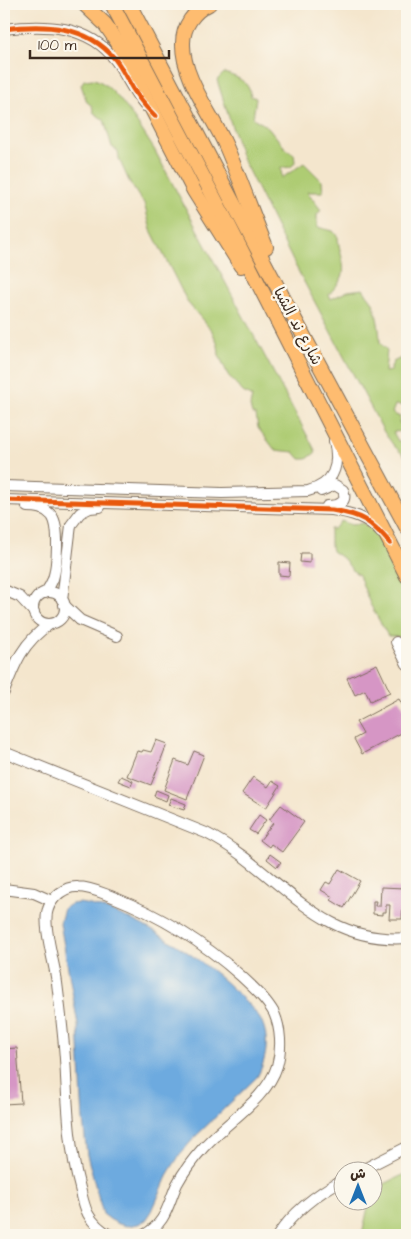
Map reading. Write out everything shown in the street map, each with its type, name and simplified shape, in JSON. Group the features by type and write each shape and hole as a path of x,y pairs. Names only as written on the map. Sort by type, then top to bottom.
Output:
{"main road":[{"path":"84,4 98,16 112,33 194,192 242,268 264,296"},
{"name":"شارع ند الشبا","path":"112,4 331,423 407,576"},
{"name":"شارع ند الشبا","path":"129,4 271,275 407,528"},
{"path":"209,4 195,13 188,24 183,43 184,58 191,78 234,164 266,249 271,275"}],"street":[{"path":"4,29 52,26 72,31 91,39 115,60 139,99 155,116"},
{"path":"4,486 222,493 301,492 315,489 330,478 337,462 331,423"},
{"path":"279,509 301,505 336,506 342,503 345,497 341,487 335,485 308,496 280,493"},
{"path":"4,500 332,510 352,514 372,523 390,543"},
{"path":"4,692 20,654 31,637 54,622 64,612 63,602 70,530 73,520 85,510 116,503"},
{"path":"4,506 39,508 48,512 57,525 54,575 51,584 34,602 31,637"},
{"path":"4,590 20,597 42,622 80,620"},
{"path":"20,597 43,593 56,594 80,620 117,636"},
{"path":"396,642 407,664"},
{"path":"4,752 206,833 248,859 293,898 334,925 374,937 407,938"},
{"path":"110,1235 98,1227 88,1214 74,1164 68,1120 62,1021 55,967 45,925 46,914 52,901 67,889 80,887 120,900 164,920 195,939 247,981 269,1006 277,1022 280,1053 277,1068 270,1082 194,1158 178,1183 164,1218 156,1228 144,1235"},
{"path":"4,889 34,893 52,901"},
{"path":"378,1162 407,1147"},
{"path":"278,1235 306,1204 334,1185"}],"green space":[{"path":"224,73 238,78 245,83 251,96 256,98 253,118 268,127 286,149 294,154 295,162 291,167 281,168 282,178 304,163 322,181 323,192 307,192 321,210 317,215 317,227 333,231 338,237 343,264 341,279 329,295 331,299 348,291 363,289 373,303 380,343 387,350 385,372 390,371 393,362 401,358 407,361 407,406 395,405 392,413 400,417 399,423 407,424 407,431 393,432 398,441 407,442 407,458 394,446 384,432 294,263 242,158 217,80"},
{"path":"93,79 110,89 127,108 154,149 316,452 307,459 300,459 294,452 275,450 258,428 256,415 252,414 250,406 252,397 243,392 228,375 219,355 218,345 212,331 188,303 151,230 144,203 129,181 119,159 118,151 112,147 104,120 94,113 92,106 87,102 81,85 84,80"},
{"path":"341,521 352,525 363,523 375,532 379,539 407,594 407,633 401,637 388,636 370,604 359,575 352,570 345,560 332,551 330,529 334,529"},
{"path":"407,1173 407,1235 362,1235 367,1212 384,1212 384,1184"}],"water":[{"path":"79,903 99,907 121,915 144,926 189,953 209,968 250,1006 262,1022 266,1036 265,1057 257,1077 181,1153 169,1172 152,1211 146,1220 127,1226 111,1220 103,1214 87,1155 83,1120 78,1025 60,923 64,908"}],"building":[{"path":"301,553 310,553 310,563 300,562"},
{"path":"279,562 290,563 289,576 279,575"},
{"path":"377,664 390,692 370,701 365,690 355,695 347,678"},
{"path":"399,699 407,713 407,730 362,754 354,739 363,734 356,722"},
{"path":"156,740 167,744 151,785 127,776 137,751 151,752"},
{"path":"194,751 204,755 187,799 164,790 175,760 188,765"},
{"path":"121,776 133,781 131,786 118,781"},
{"path":"253,777 268,787 272,781 280,786 266,808 242,793"},
{"path":"156,790 168,795 166,801 154,796"},
{"path":"171,798 186,804 184,810 168,805"},
{"path":"281,805 304,822 282,852 271,844 269,847 260,840 273,823 269,820"},
{"path":"259,815 266,820 256,834 249,830"},
{"path":"270,854 281,862 277,867 267,859"},
{"path":"339,869 360,881 344,908 331,900 333,897 321,890 326,882 330,884"},
{"path":"381,887 404,888 402,919 389,919 390,905 386,905 386,912 382,912 382,915 373,914 373,901 376,901 375,906 380,906"},
{"path":"17,1048 21,1103 4,1104 4,1049"}],"cycle path":[{"path":"4,29 49,27 64,29 91,39 115,59 133,89 155,116"},
{"path":"4,500 332,510 351,514 365,520 377,529 390,543"}]}
